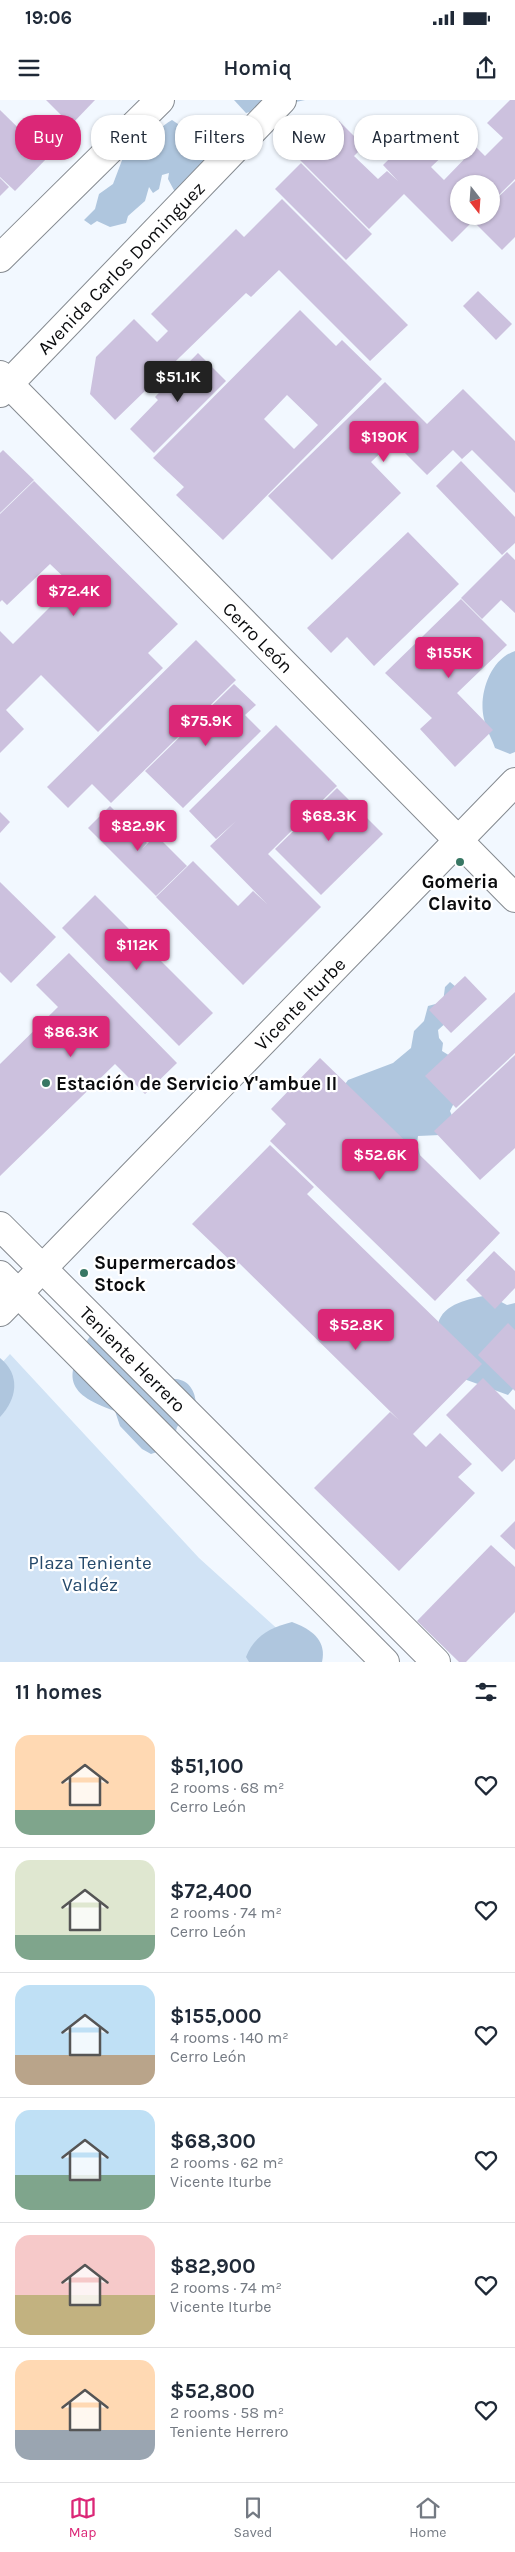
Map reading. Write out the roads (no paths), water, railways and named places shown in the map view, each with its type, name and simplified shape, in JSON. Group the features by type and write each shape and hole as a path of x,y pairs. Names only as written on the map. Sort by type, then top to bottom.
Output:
{"street":[{"path":"0,258 160,100"},
{"name":"Avenida Carlos Dominguez","path":"3,384 282,100"},
{"name":"Cerro León","path":"3,384 515,898"},
{"name":"Vicente Iturbe","path":"0,1312 10,1284 42,1269 515,782"},
{"name":"Teniente Herrero","path":"0,1226 436,1662"},
{"name":"Teniente Herrero","path":"10,1284 385,1662"},
{"path":"240,1516 265,1491"}],"place":[{"name":"Gomeria Clavito","path":"460,862"},
{"name":"Estación de Servicio Y'ambue II","path":"46,1083"},
{"name":"Supermercados Stock","path":"84,1273"}],"park label":[{"name":"Plaza Teniente Valdéz","path":"90,1573"}]}
